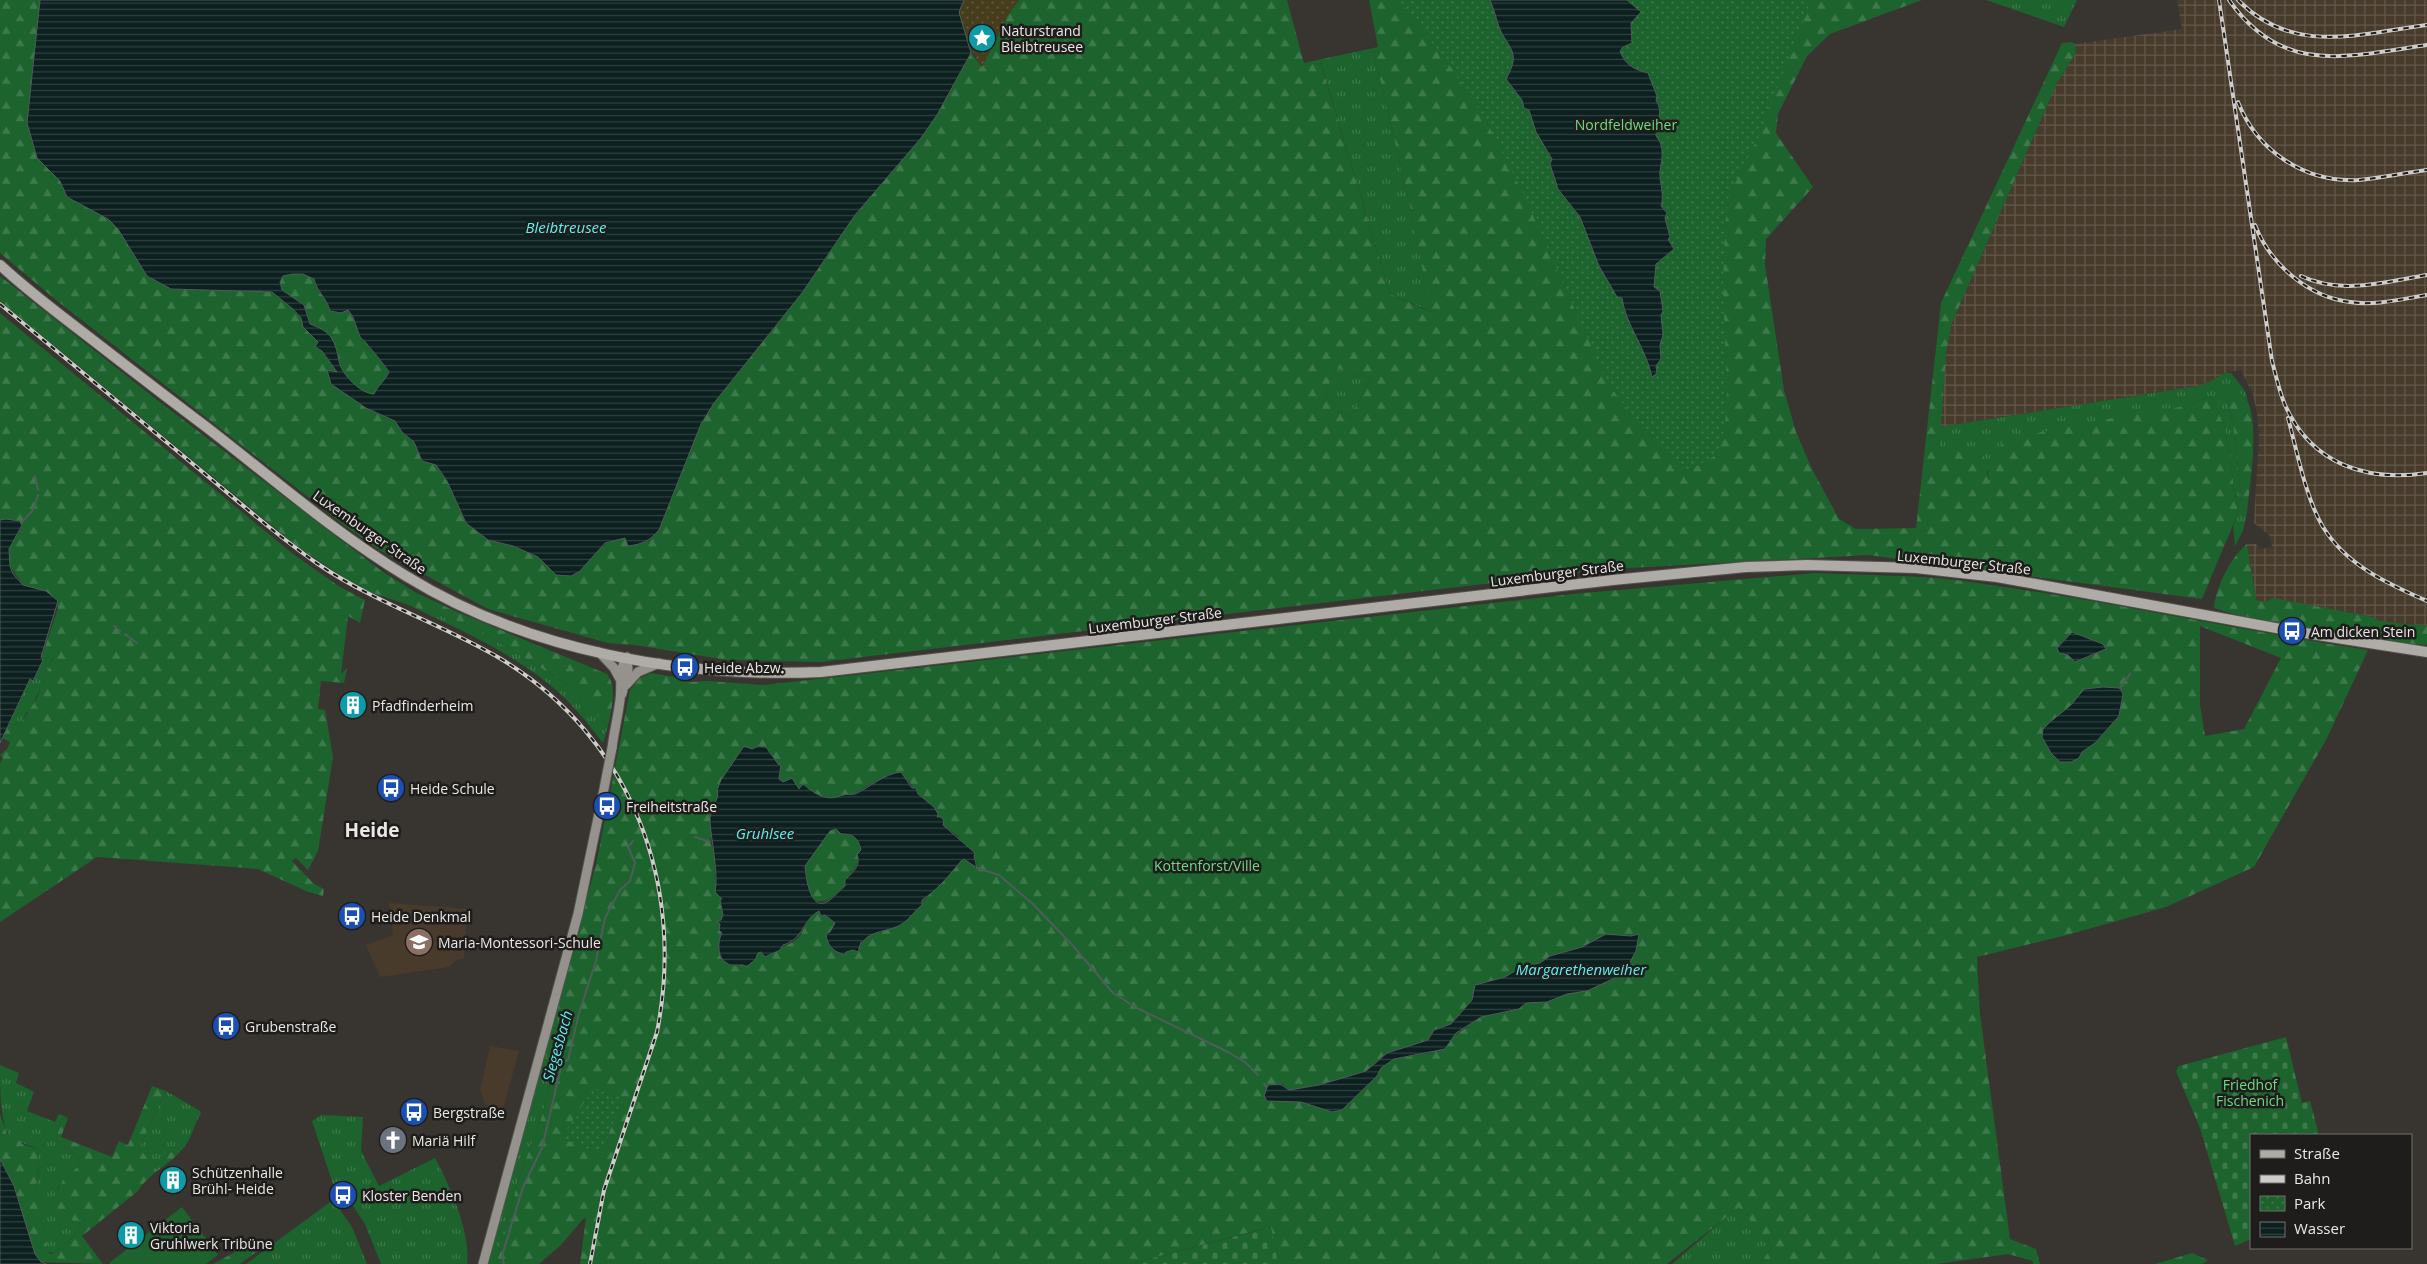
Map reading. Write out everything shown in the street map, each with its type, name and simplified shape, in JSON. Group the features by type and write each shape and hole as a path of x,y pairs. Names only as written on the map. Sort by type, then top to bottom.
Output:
{"main road":[{"name":"Luxemburger Straße","path":"0,265 56,311 342,532 407,577 485,616 532,634 599,652 659,663 739,672 821,672 1613,580 1746,567 1807,565 1916,568 1997,577 2292,631 2427,652"},
{"path":"599,652 614,668 623,682"},
{"path":"483,1264 578,914 612,748 623,682 622,668 627,657"},
{"path":"623,682 638,672 659,663"}],"shaded area":[{"path":"2177,0 2427,0 2427,626 2378,621 2373,617 2273,599 2266,602 2256,600 2247,544 2256,544 2260,549 2272,547 2270,536 2254,523 2259,437 2257,412 2253,395 2241,370 2225,373 2203,385 1940,427 1946,353 1952,323 2057,83 2076,53 2075,44 2182,29"},
{"name":"Maria-Montessori-Schule","path":"389,903 467,909 464,959 456,960 449,967 380,977 366,945 393,935"},
{"path":"490,1046 519,1051 501,1116 485,1104 480,1090"}],"green space":[{"path":"0,0 40,0 35,53 37,158 60,181 67,197 108,219 118,229 147,276 171,289 272,292 301,318 303,327 318,342 315,347 322,351 338,373 327,370 350,396 366,408 395,421 402,432 414,442 422,461 436,465 447,481 466,523 488,540 513,546 538,557 556,575 579,572 608,543 623,539 649,541 659,530 701,424 714,403 802,293 845,228 896,165 971,53 982,67 1008,15 1019,0 1287,0 1304,63 1378,47 1369,0 1922,0 1830,34 1807,56 1778,114 1776,133 1813,187 1766,239 1765,265 1784,390 1796,432 1812,469 1839,519 1856,529 1916,528 1941,303 2062,43 2071,42 2075,44 2076,53 2057,83 1952,323 1946,353 1939,452 1982,447 1990,487 2002,445 2007,439 2148,411 2187,406 2211,396 2225,428 2238,513 2202,599 1868,555 1610,569 821,662 727,660 635,645 608,643 488,609 381,551 345,526 56,300 0,253","holes":["1373,49 1410,206 1431,312 1390,294 1320,61","1336,368 1371,378 1350,418 1324,396"]},
{"name":"Nordfeldweiher","path":"1399,0 1811,0 1758,138 1729,195 1725,227 1723,287 1727,392 1725,424 1718,454 1690,470 1685,468 1634,419 1607,382 1523,193 1484,117 1450,66"},
{"path":"1986,0 2077,0 2064,27"},
{"path":"1373,49 1410,206 1432,312 1390,294 1320,60"},
{"path":"303,274 314,279 322,296 348,310 370,349 384,363 389,372 374,395 363,391 343,372 335,345 330,336 310,324 309,318 300,304 282,290 280,282 283,276"},
{"path":"0,276 161,403 383,572 415,592 455,611 607,674 613,692 608,726 565,683 475,627 370,592 346,579 298,547 0,301"},
{"path":"0,313 293,554 340,587 365,600 360,623 348,616 341,674 347,668 344,683 321,681 318,709 325,710 333,757 318,851 308,870 296,858 292,861 314,884 324,889 323,896 306,891 258,869 97,857 0,922 0,763 3,758 0,755 7,749 10,742 2,738 9,724 12,726 22,722 37,698 40,688 34,685 42,683 53,658 43,653 58,608 55,597 23,585 15,573 9,563 8,551 20,530 21,523 0,520"},
{"path":"1336,368 1371,378 1350,418 1324,396"},
{"path":"2225,373 2231,373 2245,391 2248,400 2234,389 2227,399 2233,424 2242,504 2247,512 2243,531 2235,546 2233,526 2238,513 2225,428 2211,396 2187,406 2080,425 1989,489 1988,471 1939,452 1940,427 2203,385"},
{"path":"2234,389 2244,396 2248,402 2253,426 2253,456 2247,512 2242,504 2233,424 2227,398"},
{"path":"2247,544 2256,600 2266,602 2273,598 2373,617 2379,621 2427,626 2427,645 2372,641 2233,614 2214,608 2225,573 2235,557"},
{"name":"Kottenforst/Ville","path":"1815,573 1921,577 2008,587 2368,650 2327,738 2254,867 2166,907 2067,935 1977,957 1980,1014 2010,1239 2036,1249 2040,1264 2033,1264 2033,1261 2008,1254 1937,1264 1760,1264 1772,1247 1739,1207 1667,1264 1278,1264 1270,1227 1130,1264 580,1264 586,1218 583,1219 561,1245 539,1264 497,1264 501,1241 520,1175 542,1116 561,1038 561,1021 556,1005 596,865 630,690 640,678 651,673 681,678 690,682 707,681 764,685 1572,594","holes":["2200,626 2281,658 2244,729 2205,736 2200,705","2072,633 2092,641 2094,655 2075,662 2068,655 2059,653 2063,641","2120,688 2123,699 2120,705 2119,716 2095,743 2082,752 2079,758 2051,753 2042,737 2050,722 2075,702 2085,689","758,746 766,747 772,754 776,761 779,779 783,783 792,779 800,789 803,784 816,795 831,799 852,795 876,781 908,780 918,794 932,806 943,825 972,850 978,866 964,859 961,861 901,925 869,936 853,950 846,952 845,955 830,932 835,923 819,911 810,919 793,942 758,953 755,960 738,966 730,965 721,953 722,914 720,900 722,899 715,881 714,852 710,842 721,780 736,758","1606,934 1631,936 1638,934 1628,966 1617,977 1587,991 1567,994 1547,1002 1526,1003 1519,1009 1481,1017 1430,1053 1394,1059 1381,1068 1377,1076 1342,1110 1332,1112 1301,1102 1267,1101 1264,1096 1268,1085 1283,1084 1289,1090 1319,1085 1366,1071 1387,1053 1428,1040 1432,1034 1451,1024 1474,997 1475,985 1505,977 1520,968 1540,963 1550,956 1582,947"]},
{"path":"404,603 475,627 565,683 608,726 603,743 569,702 529,669 477,638"},
{"path":"43,653 53,657 31,710 26,713 22,722 12,726 9,724 30,679 34,680 43,660 41,657"},
{"path":"836,828 841,834 851,836 857,840 861,852 859,859 851,874 845,880 845,886 834,896 823,901 813,900 806,882 805,866 830,831"},
{"path":"556,1005 561,1021 561,1038 542,1116 520,1175 501,1241 497,1264 483,1264"},
{"name":"Friedhof Fischenich","path":"2286,1037 2302,1103 2310,1101 2319,1134 2250,1134 2250,1239 2235,1246 2200,1128 2176,1071 2179,1066"},
{"path":"0,1065 19,1073 16,1083 34,1092 27,1111 55,1122 59,1114 68,1118 61,1120 56,1140 77,1156 79,1165 57,1188 58,1208 85,1219 79,1224 75,1235 54,1253 48,1252 44,1228 44,1204 36,1187 39,1156 37,1149 12,1138 6,1129 1,1102"},
{"path":"152,1086 166,1091 139,1148 157,1170 173,1148 185,1146 174,1158 149,1178 138,1191 82,1236 103,1264 41,1262 35,1254 27,1232 14,1186 0,1159 0,1114 7,1134 15,1134 22,1144 37,1149 39,1156 36,1187 44,1204 44,1228 50,1254 54,1253 75,1235 79,1224 84,1220 73,1221 66,1211 55,1208 54,1201 57,1190 79,1165 77,1156 56,1140 61,1120 68,1118 61,1137 112,1157 119,1141 128,1145"},
{"path":"593,1089 625,1098 619,1107 601,1154 561,1138"},
{"path":"166,1091 200,1111 201,1114 185,1146 173,1148 157,1171 139,1148"},
{"path":"321,1115 363,1117 361,1151 379,1186 435,1158 453,1196 463,1224 466,1238 467,1264 381,1264 365,1224 351,1203 333,1184 312,1121"},
{"path":"333,1200 352,1227 367,1264 246,1264"},
{"path":"1739,1206 1772,1247 1760,1264 1672,1264"},
{"path":"182,1207 218,1255 206,1264 109,1263"},
{"path":"1271,1227 1278,1264 1130,1264"},
{"path":"259,1239 267,1244 240,1264 213,1264"},
{"path":"2192,1253 2208,1260 2202,1264 2155,1264"}],"sand":[{"name":"Naturstrand Bleibtreusee","path":"964,0 1019,0 1008,15 982,67 971,49 959,17 959,11"}],"water":[{"name":"Bleibtreusee","path":"40,0 964,0 959,12 971,53 937,115 921,138 855,215 802,293 714,403 701,424 659,530 649,539 638,544 628,546 625,538 605,543 579,572 571,576 556,575 538,557 513,546 488,540 466,523 447,481 436,465 422,461 414,442 402,432 395,421 366,408 331,384 327,370 337,372 322,351 315,347 318,342 303,327 301,318 293,309 272,292 171,289 147,276 118,229 108,219 67,197 60,181 37,158 27,123","holes":["303,274 314,279 330,311 341,313 348,310 353,317 360,337 389,372 374,394 363,391 343,372 335,345 330,336 310,324 304,305 282,290 280,282 283,276"]},
{"name":"Nordfeldweiher","path":"1490,0 1627,0 1641,12 1631,23 1632,43 1623,47 1620,51 1631,66 1648,73 1657,96 1656,101 1660,113 1656,136 1661,144 1662,152 1660,171 1661,206 1667,213 1665,218 1670,237 1668,239 1674,249 1656,264 1654,287 1660,291 1663,311 1661,315 1663,335 1660,345 1661,359 1656,366 1657,373 1652,377 1624,308 1622,298 1617,297 1599,266 1580,217 1558,189 1550,164 1552,159 1536,132 1529,110 1524,108 1522,100 1506,79 1513,62 1512,51 1499,27"},
{"path":"0,520 20,521 22,525 9,549 10,566 13,574 23,585 46,591 58,601 41,657 43,660 33,681 30,679 0,743"},
{"path":"2072,632 2103,644 2106,649 2075,662 2068,655 2059,653 2057,648"},
{"path":"2120,688 2123,694 2119,716 2095,743 2082,752 2079,758 2071,762 2060,762 2051,753 2042,737 2043,729 2071,705 2084,689"},
{"name":"Gruhlsee","path":"744,746 752,749 758,746 766,747 778,764 781,765 779,779 783,782 792,778 799,789 803,784 817,794 832,798 855,794 883,778 901,772 912,788 916,788 918,794 934,807 938,814 937,817 941,817 944,821 943,825 975,853 977,868 964,859 961,861 933,892 922,900 922,905 907,920 897,927 870,935 861,942 858,952 853,950 846,952 845,955 832,948 826,934 830,932 835,923 825,915 821,916 819,911 809,919 795,938 783,945 780,950 765,957 761,952 758,953 755,960 746,967 743,965 730,965 721,957 719,952 719,942 722,933 719,930 720,924 717,922 721,920 723,915 720,900 722,899 715,892 715,867 710,822 721,780","holes":["836,829 841,834 857,839 861,850 857,854 858,862 854,871 845,880 845,886 830,900 818,903 810,893 805,866 830,831"]},
{"name":"Margarethenweiher","path":"1606,934 1631,936 1639,934 1636,951 1628,966 1617,977 1587,991 1567,994 1547,1002 1526,1003 1519,1009 1481,1017 1456,1033 1445,1049 1394,1059 1381,1068 1377,1076 1342,1110 1332,1112 1301,1102 1267,1101 1264,1096 1268,1085 1280,1084 1289,1090 1319,1085 1366,1071 1387,1053 1428,1040 1434,1030 1451,1024 1472,1000 1475,985 1505,977 1520,968 1540,963 1550,956 1582,947"},
{"path":"0,1159 14,1186 35,1254 41,1262 46,1264 0,1264"}],"waterway":[{"path":"35,476 38,490"},
{"path":"21,523 33,510 38,495"},
{"path":"114,626 120,631"},
{"path":"125,634 137,643"},
{"path":"2120,688 2130,674"},
{"name":"Siegesbach","path":"695,837 710,842"},
{"name":"Siegesbach","path":"504,1264 502,1256 523,1187 542,1148 562,1063 568,1060 579,1013 596,961 605,918 620,890 630,881 635,863 628,847 633,841"},
{"path":"977,868 999,875 1033,904 1074,947 1113,993 1139,1009 1228,1052 1245,1062 1258,1075"}],"railway":[{"path":"2219,0 2272,361 2285,405 2296,426 2310,442 2326,455 2344,465 2383,475 2427,473"},
{"path":"2229,0 2250,24 2272,41 2295,51 2319,56 2344,56 2427,45"},
{"path":"2238,0 2259,18 2281,29 2304,35 2352,36 2427,25"},
{"path":"2238,102 2246,120 2270,149 2302,170 2338,180 2358,180 2427,170"},
{"path":"2255,225 2270,253 2292,276 2305,286 2334,299 2369,303 2388,302 2427,295"},
{"path":"2301,276 2316,282 2347,286 2427,275"},
{"path":"0,304 257,518 318,564 385,602 479,646 501,659 547,692 585,730 616,773 639,820 655,870 663,923 664,977 657,1032 604,1190 590,1264"},
{"path":"2288,418 2302,474 2312,503 2317,516 2332,540 2343,552 2369,572 2427,601"}],"place":[{"name":"Naturstrand Bleibtreusee","path":"982,38"},
{"name":"Am dicken Stein","path":"2292,631"},
{"name":"Heide Abzw.","path":"685,667"},
{"name":"Pfadfinderheim","path":"353,705"},
{"name":"Heide Schule","path":"391,788"},
{"name":"Freiheitstraße","path":"607,806"},
{"name":"Heide Denkmal","path":"352,916"},
{"name":"Maria-Montessori-Schule","path":"419,942"},
{"name":"Grubenstraße","path":"226,1026"},
{"name":"Bergstraße","path":"414,1112"},
{"name":"Mariä Hilf","path":"393,1140"},
{"name":"Schützenhalle Brühl- Heide","path":"173,1180"},
{"name":"Kloster Benden","path":"343,1195"},
{"name":"Viktoria Gruhlwerk Tribüne","path":"131,1235"}],"district":[{"name":"Heide","path":"372,830"}]}
